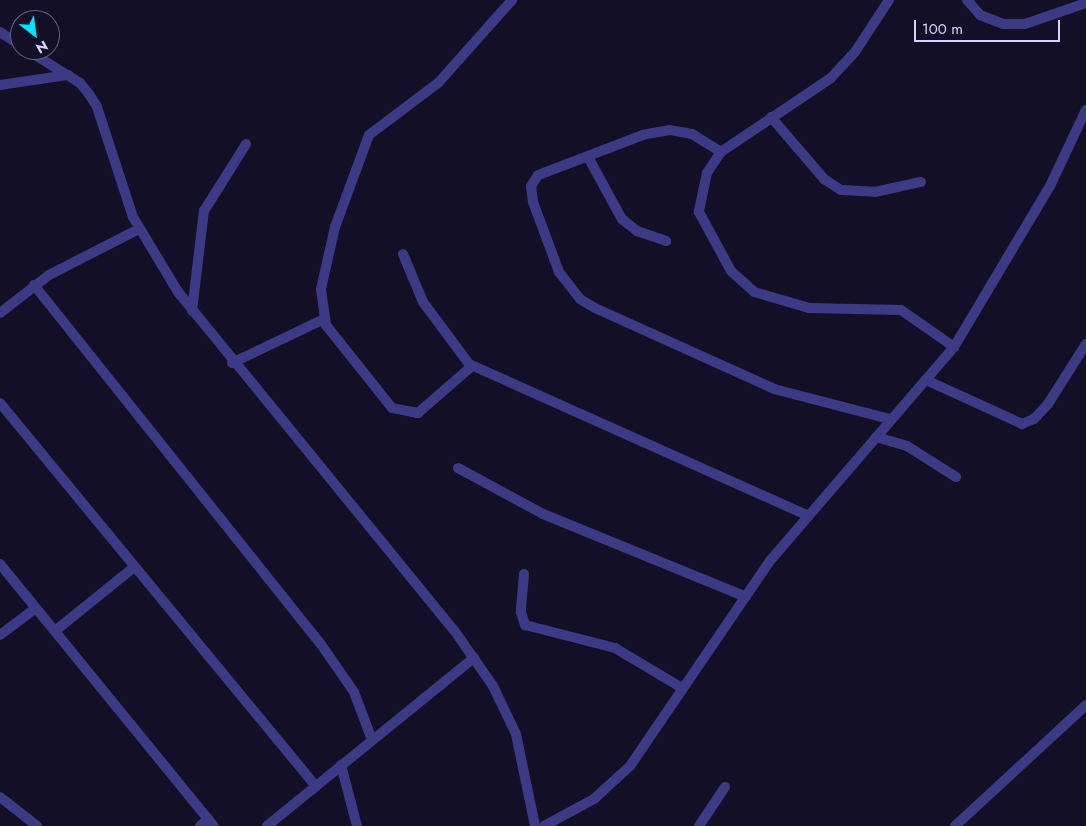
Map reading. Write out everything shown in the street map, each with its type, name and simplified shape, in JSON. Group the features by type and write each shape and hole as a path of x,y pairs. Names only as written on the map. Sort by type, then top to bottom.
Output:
{"street":[{"path":"472,366 430,405 418,413 402,412 376,393 324,319 320,299 330,247 358,154 369,135 439,82 512,0"},
{"path":"889,0 842,68 721,152 707,173 699,212 719,253 743,284 769,299 810,308 901,310 954,347"},
{"path":"966,0 980,14 1003,24 1025,24 1086,4"},
{"path":"44,60 68,75 97,107 139,229 192,311 232,363 474,658 516,734 535,826"},
{"path":"0,85 68,75"},
{"path":"544,826 594,799 619,778 746,597 809,516 954,347 1058,173 1086,110"},
{"path":"771,118 824,179 841,190 874,192 921,182"},
{"path":"721,152 675,130 643,135 544,172 531,186 547,247 559,272 580,299 774,389 890,420"},
{"path":"192,311 204,211 246,144"},
{"path":"588,157 622,219 637,231 666,240"},
{"path":"0,313 34,285 139,229"},
{"path":"403,254 423,302 450,343 472,366 809,516"},
{"path":"34,285 320,643 354,692 372,740"},
{"path":"232,363 324,319"},
{"path":"926,380 1022,424 1034,419 1048,404 1086,344"},
{"path":"0,403 133,568 316,786"},
{"path":"876,437 908,446 956,476"},
{"path":"458,468 544,514 746,597"},
{"path":"0,564 211,822 200,826"},
{"path":"54,631 133,568"},
{"path":"524,574 521,612 525,625 615,648 682,688"},
{"path":"0,635 36,608"},
{"path":"267,826 474,658"},
{"path":"960,824 1086,705"},
{"path":"341,765 357,826"},
{"path":"699,826 725,787"},
{"path":"0,797 37,826"}]}
